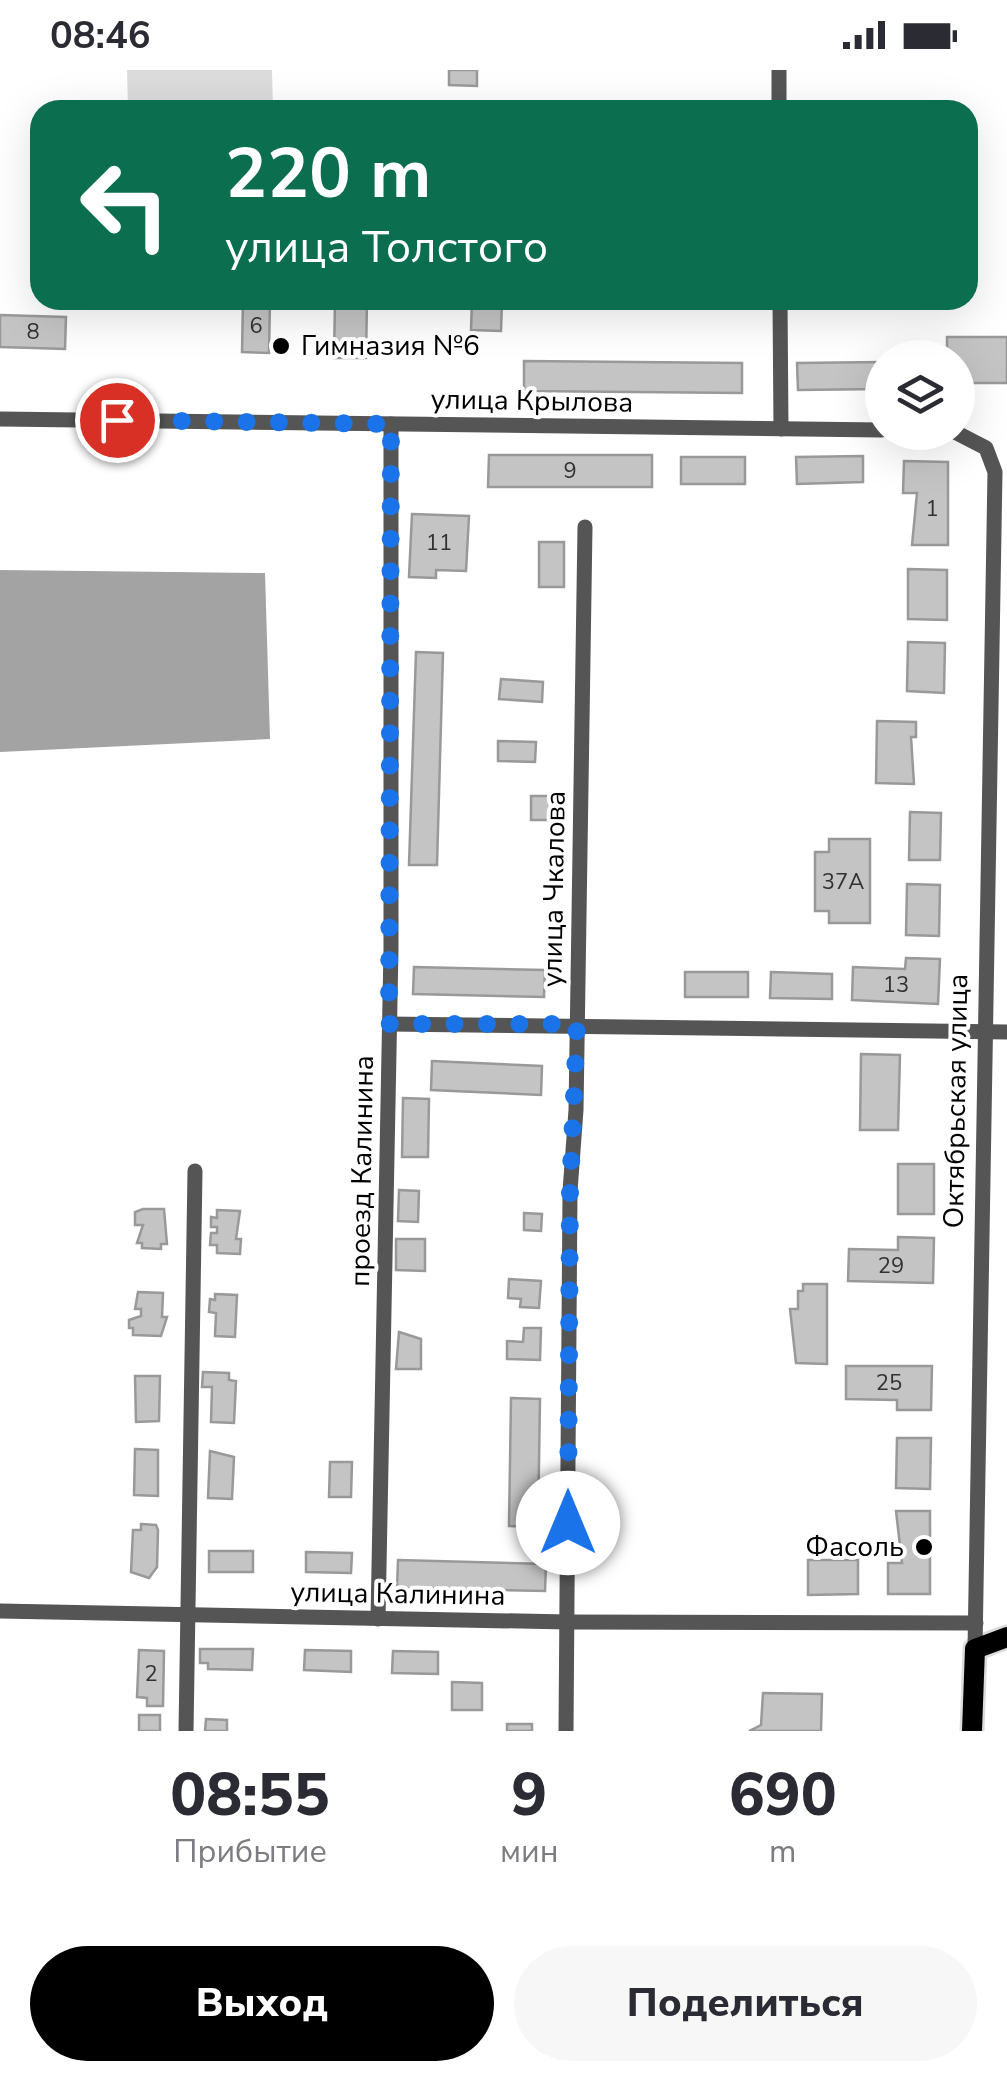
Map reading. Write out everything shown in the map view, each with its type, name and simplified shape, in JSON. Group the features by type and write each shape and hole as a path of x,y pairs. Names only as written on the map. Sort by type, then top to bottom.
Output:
{"main road":[{"path":"975,1649 1007,1637"},
{"name":"Октябрьская улица","path":"972,1731 975,1649"}],"street":[{"path":"779,70 779,100"},
{"path":"780,310 781,429"},
{"name":"улица Крылова","path":"0,419 865,430"},
{"name":"проезд Калинина","path":"378,1618 389,1024 391,424"},
{"path":"975,442 986,448 1001,468"},
{"name":"Октябрьская улица","path":"975,1649 984,1032 1001,468"},
{"name":"улица Чкалова","path":"566,1731 570,1191 577,1024 585,527"},
{"path":"389,1024 1007,1032"},
{"path":"186,1731 196,1171"},
{"name":"улица Калинина","path":"0,1611 568,1622 976,1623"}],"shaded area":[{"path":"127,70 272,70 273,100 128,100"},
{"path":"0,570 265,573 270,739 0,752"}],"building":[{"path":"449,70 477,70 477,86 449,85"},
{"path":"243,310 270,310 269,353 242,352"},
{"path":"335,310 367,310 366,358 334,358"},
{"path":"472,310 502,310 501,331 471,330"},
{"path":"0,315 66,317 65,349 0,347"},
{"path":"1007,337 1007,383 975,383 975,340 947,340"},
{"path":"524,361 742,363 742,393 524,391"},
{"path":"865,362 865,389 798,390 797,363"},
{"path":"489,455 652,455 652,487 488,487"},
{"path":"863,456 863,482 797,484 796,457"},
{"path":"681,457 745,457 745,484 681,484"},
{"path":"904,461 948,462 948,545 912,545 917,493 903,493"},
{"path":"412,514 469,516 466,571 436,570 436,578 409,577"},
{"path":"539,542 564,542 564,587 539,587"},
{"path":"908,569 947,570 947,620 908,619"},
{"path":"908,642 945,643 944,693 907,691"},
{"path":"416,652 443,653 437,865 409,865"},
{"path":"501,679 543,682 542,702 499,699"},
{"path":"877,721 916,722 916,737 911,737 914,784 876,783"},
{"path":"498,741 536,742 535,762 498,761"},
{"path":"531,796 552,796 552,820 531,820"},
{"path":"910,812 941,813 940,860 909,860"},
{"path":"829,839 870,839 870,923 829,923 829,911 815,911 815,852 829,852"},
{"path":"907,884 940,885 939,936 906,935"},
{"path":"906,958 940,959 938,1004 852,1000 853,967 905,969"},
{"path":"414,967 545,970 544,997 413,994"},
{"path":"685,972 748,972 748,997 685,997"},
{"path":"771,972 832,974 832,999 770,998"},
{"path":"861,1054 900,1055 898,1130 860,1130"},
{"path":"432,1061 542,1066 541,1095 431,1090"},
{"path":"403,1098 429,1099 428,1157 402,1157"},
{"path":"898,1164 934,1164 934,1214 898,1214"},
{"path":"399,1190 419,1191 418,1222 398,1221"},
{"path":"164,1209 167,1244 161,1244 161,1249 142,1248 142,1243 137,1243 143,1225 135,1225 135,1212"},
{"path":"217,1210 240,1211 236,1239 241,1239 240,1254 217,1253 217,1245 210,1245 211,1233 217,1233 217,1227 211,1227 211,1217 217,1218"},
{"path":"524,1213 542,1214 541,1231 524,1230"},
{"path":"898,1237 934,1238 933,1283 848,1281 849,1249 898,1250"},
{"path":"396,1239 425,1239 425,1271 396,1270"},
{"path":"509,1279 541,1281 539,1308 520,1307 521,1299 508,1298"},
{"path":"803,1284 827,1284 827,1364 796,1363 790,1309 798,1309 798,1291 803,1291"},
{"path":"138,1292 163,1293 162,1317 167,1317 161,1336 133,1335 133,1328 129,1328 129,1320 141,1316 141,1309 135,1309"},
{"path":"215,1294 237,1295 235,1337 215,1336 216,1313 209,1312 210,1299 215,1300"},
{"path":"524,1328 541,1328 540,1360 507,1359 507,1341 523,1342"},
{"path":"399,1332 421,1339 421,1369 396,1369"},
{"path":"846,1366 932,1366 931,1410 897,1410 897,1400 846,1399"},
{"path":"203,1372 229,1373 229,1380 236,1381 234,1423 211,1422 212,1387 202,1387"},
{"path":"135,1376 160,1376 159,1421 136,1422"},
{"path":"511,1398 540,1399 538,1527 509,1526"},
{"path":"897,1438 931,1438 930,1489 896,1488"},
{"path":"135,1449 158,1450 158,1496 134,1495"},
{"path":"210,1451 234,1457 232,1499 208,1498"},
{"path":"330,1462 352,1462 351,1497 329,1497"},
{"path":"896,1511 930,1511 930,1594 888,1594 888,1563 902,1563"},
{"path":"141,1524 156,1525 158,1530 157,1567 149,1578 131,1572 133,1530 141,1530"},
{"path":"209,1551 253,1551 253,1572 209,1572"},
{"path":"306,1552 352,1553 351,1573 306,1572"},
{"path":"398,1560 546,1564 545,1591 397,1588"},
{"path":"808,1560 858,1560 858,1594 808,1595"},
{"path":"200,1649 253,1649 252,1670 208,1669 208,1663 200,1663"},
{"path":"139,1650 164,1651 163,1706 147,1706 147,1698 137,1697"},
{"path":"305,1650 351,1651 351,1672 304,1670"},
{"path":"393,1651 438,1652 438,1674 392,1673"},
{"path":"452,1682 482,1683 482,1710 452,1710"},
{"path":"763,1693 822,1694 821,1731 749,1731 761,1725"},
{"path":"139,1715 160,1715 160,1731 139,1731"},
{"path":"206,1719 227,1720 227,1731 205,1731"},
{"path":"507,1724 532,1724 532,1731 507,1731"}],"place":[{"name":"Гимназия №6","path":"281,346"},
{"name":"Фасоль","path":"924,1547"}],"route":[{"path":"117,420 391,424 389,1024 577,1024 570,1191 568,1523"}]}
